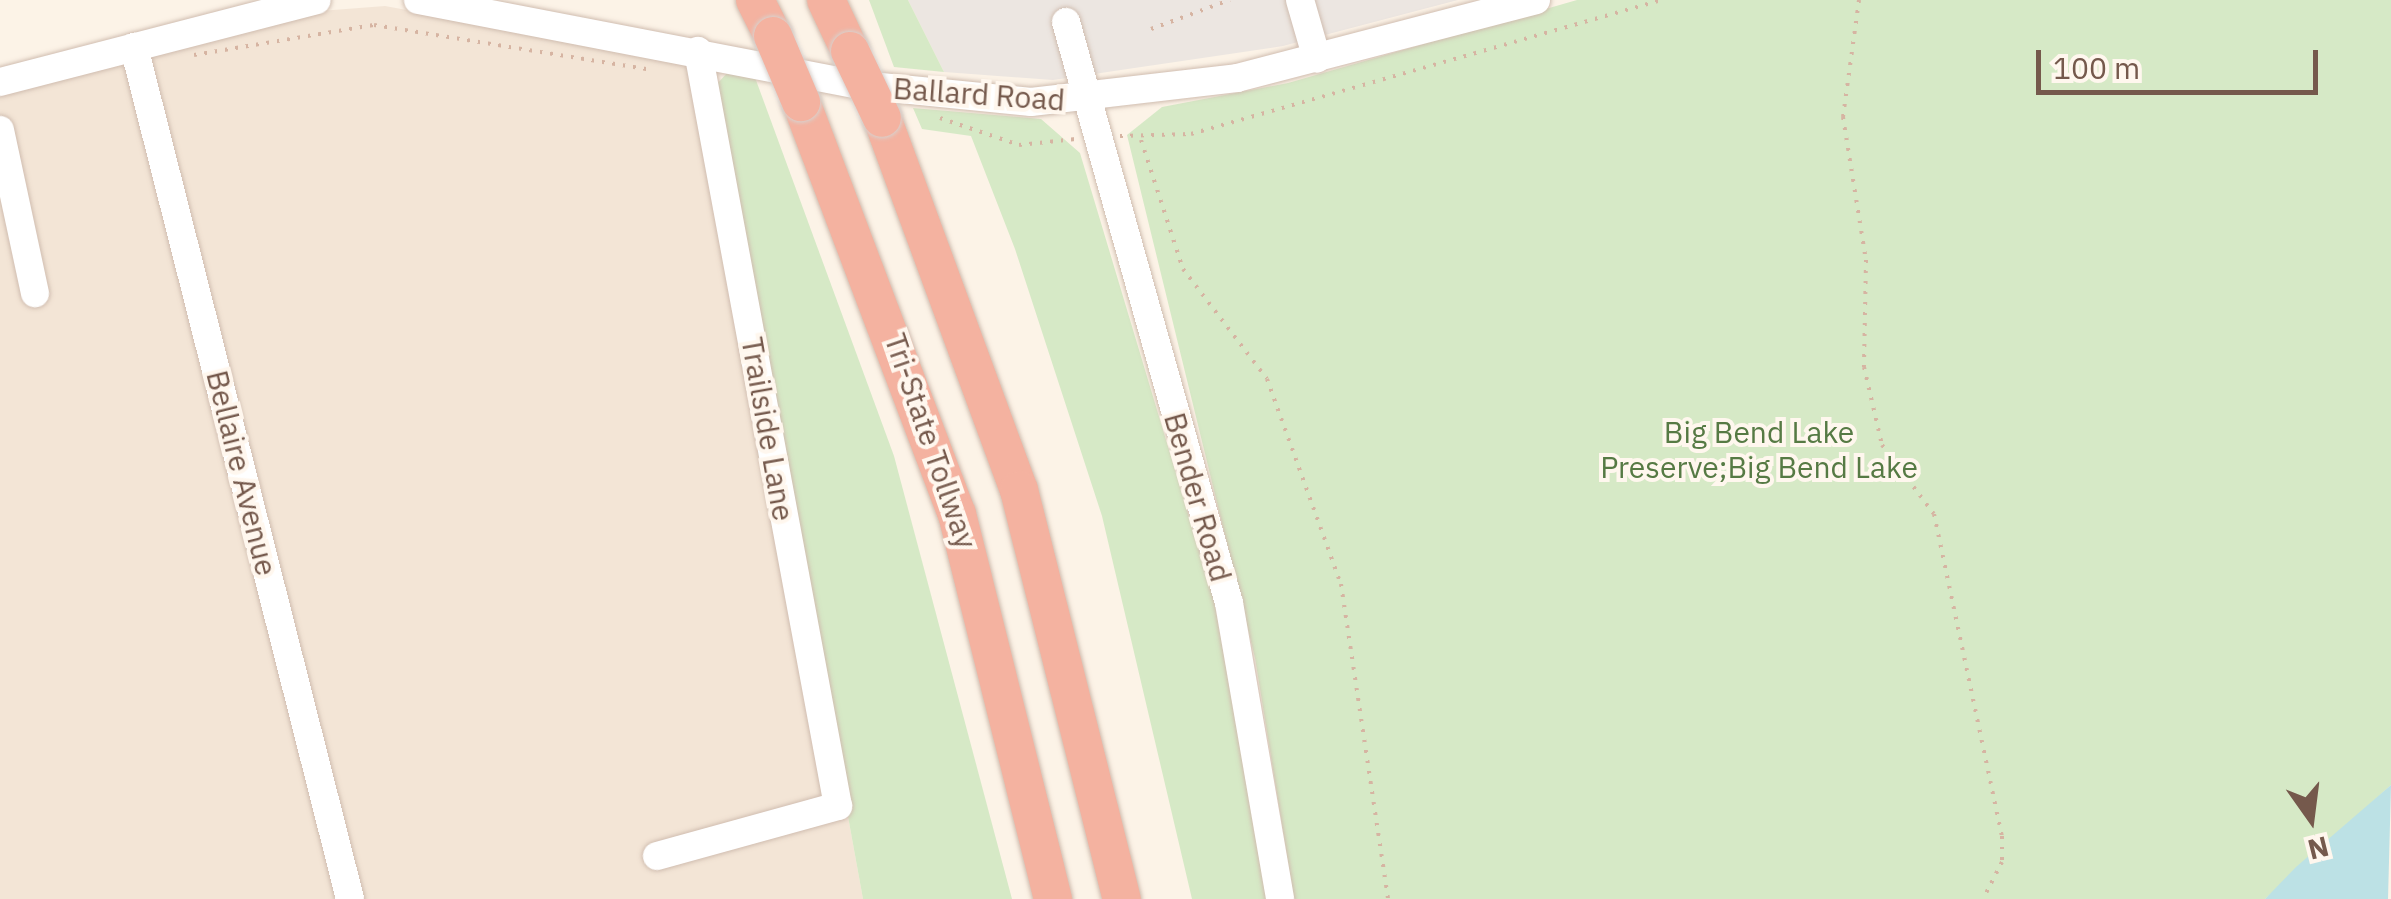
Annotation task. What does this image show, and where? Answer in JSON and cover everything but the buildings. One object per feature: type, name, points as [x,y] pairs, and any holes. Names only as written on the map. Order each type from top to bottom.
[{"type":"highway","name":"Tri-State Tollway","points":[[755,0],[801,102],[957,514],[1054,899]]},
{"type":"highway","points":[[826,0],[882,118],[1019,490],[1122,899]]},
{"type":"street","points":[[0,82],[318,0]]},
{"type":"street","name":"Ballard Road","points":[[418,0],[860,85],[1088,101],[1317,60],[1536,0]]},
{"type":"street","points":[[1300,0],[1317,60]]},
{"type":"street","name":"Bender Road","points":[[1066,22],[1229,602],[1280,899]]},
{"type":"street","name":"Bellaire Avenue","points":[[134,47],[350,899]]},
{"type":"street","name":"Trailside Lane","points":[[657,856],[838,806],[698,51]]},
{"type":"street","points":[[0,130],[34,293]]},
{"type":"path","points":[[1151,30],[1230,0]]},
{"type":"path","points":[[1388,899],[1341,584],[1267,379],[1183,269],[1141,140],[1254,118],[1661,0]]},
{"type":"path","points":[[1859,0],[1842,117],[1866,260],[1864,367],[1882,445],[1934,514],[2002,836],[2002,862],[1983,899]]},
{"type":"path","points":[[180,53],[203,57],[297,32],[374,26],[669,67]]},
{"type":"shaded area","points":[[908,0],[1458,0],[1283,46],[1053,80],[944,72]]},
{"type":"shaded area","points":[[385,6],[682,61],[715,86],[863,899],[0,899],[0,95],[307,12]]},
{"type":"green space","points":[[869,0],[908,0],[944,72],[894,67]]},
{"type":"green space","name":"Big Bend Lake Preserve;Big Bend Lake","points":[[1577,0],[2391,0],[2391,785],[2265,899],[1294,899],[1255,658],[1127,135],[1162,107],[1288,83]]},
{"type":"green space","points":[[729,71],[753,72],[894,456],[1012,899],[863,899],[715,86]]},
{"type":"green space","points":[[913,108],[1041,119],[1080,153],[1214,600],[1268,899],[1192,899],[1102,516],[1015,249],[971,136],[922,129]]},
{"type":"water","points":[[2391,785],[2388,899],[2265,899],[2296,867]]}]
